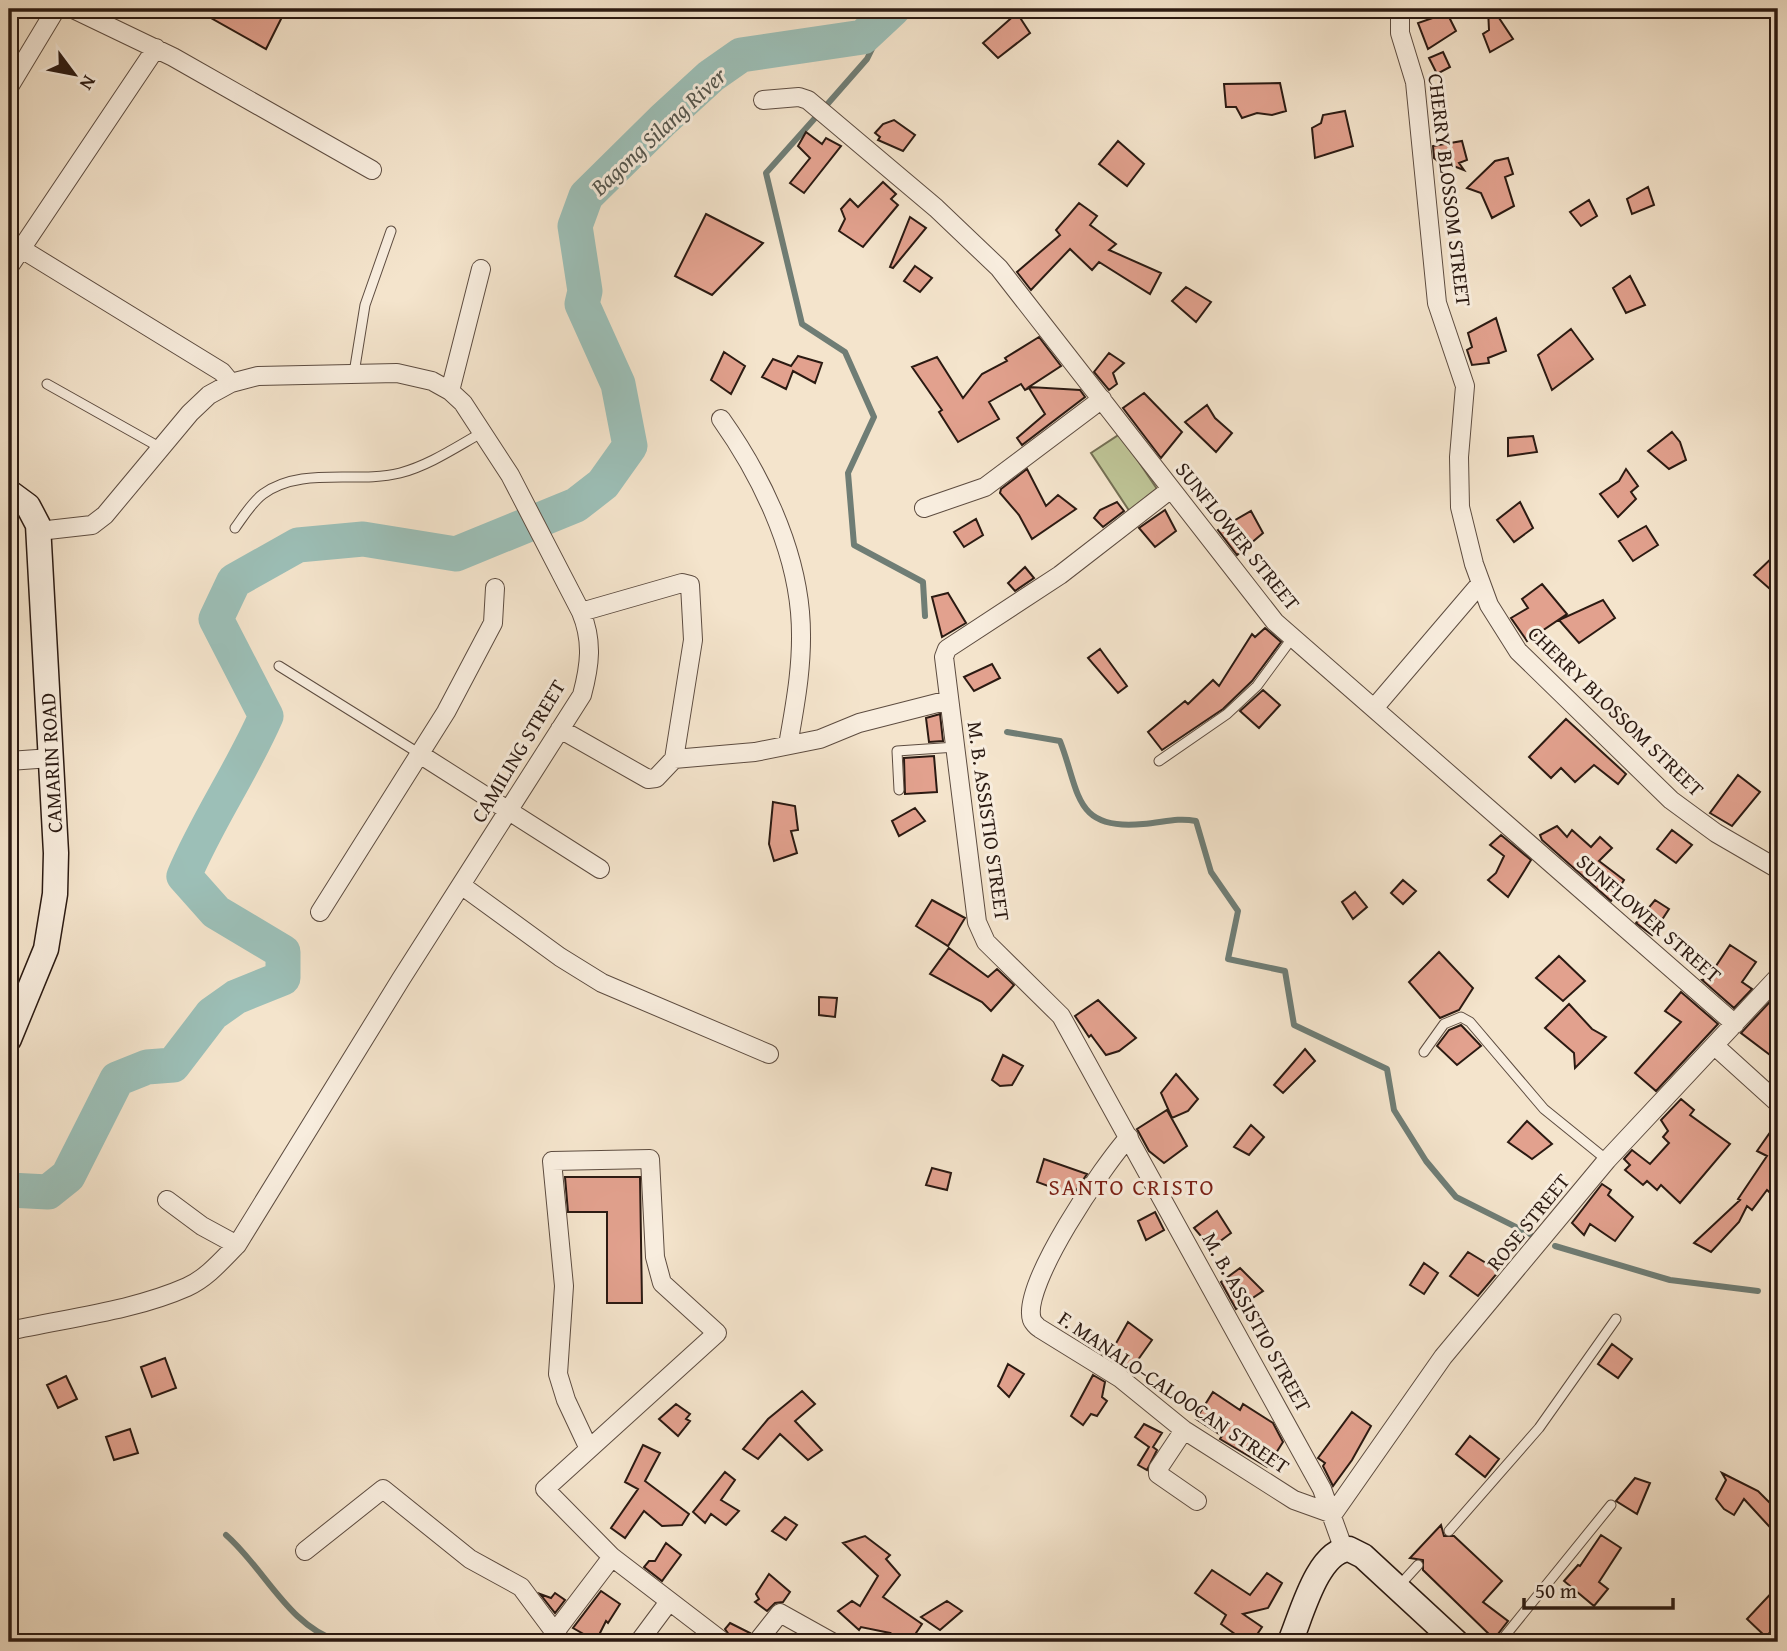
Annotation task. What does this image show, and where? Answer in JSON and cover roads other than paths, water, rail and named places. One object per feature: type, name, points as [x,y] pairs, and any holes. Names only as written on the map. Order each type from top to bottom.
[{"type":"main road","name":"CAMARIN ROAD","points":[[9,492],[31,510],[39,531],[56,853],[50,929],[40,969],[9,1039]]},
{"type":"main road","points":[[1290,1642],[1322,1567],[1333,1555],[1344,1550],[1363,1556],[1456,1642]]},
{"type":"street","points":[[9,87],[56,9]]},
{"type":"street","points":[[73,9],[156,48],[372,170]]},
{"type":"street","name":"CHERRY BLOSSOM STREET","points":[[1400,9],[1400,33],[1415,82],[1437,303],[1462,370],[1465,386],[1460,507],[1480,583],[1494,613],[1518,651],[1652,782],[1708,827],[1778,869]]},
{"type":"street","points":[[1773,9],[1778,14]]},
{"type":"street","points":[[9,267],[14,244],[156,48]]},
{"type":"street","name":"SUNFLOWER STREET","points":[[763,100],[799,97],[808,100],[936,208],[999,268],[1275,622],[1735,1024]]},
{"type":"street","points":[[14,244],[222,372],[231,383]]},
{"type":"street","points":[[450,391],[481,269]]},
{"type":"street","name":"CAMILING STREET","points":[[9,1331],[151,1300],[189,1286],[216,1267],[237,1245],[582,695],[591,662],[588,629],[581,612],[510,475],[485,432],[450,391],[432,381],[397,373],[354,373],[258,376],[231,383],[209,395],[105,515],[92,525],[39,531]]},
{"type":"street","points":[[924,508],[985,486],[1102,399]]},
{"type":"street","points":[[721,419],[764,492],[782,538],[800,611],[801,667],[788,745]]},
{"type":"street","name":"M. B. ASSISTIO STREET","points":[[1171,489],[1060,575],[947,649],[944,657],[977,922],[986,942],[1061,1016],[1333,1514],[1344,1550]]},
{"type":"street","points":[[560,729],[648,779],[656,778],[674,759],[692,640],[690,585],[682,583],[581,612]]},
{"type":"street","points":[[1375,707],[1480,583]]},
{"type":"street","points":[[320,912],[421,755],[493,623],[495,588]]},
{"type":"street","points":[[674,759],[716,757],[820,739],[859,723],[949,700]]},
{"type":"street","points":[[421,755],[600,869]]},
{"type":"street","points":[[9,761],[51,758]]},
{"type":"street","points":[[461,885],[602,984],[769,1054]]},
{"type":"street","name":"ROSE STREET","points":[[1333,1514],[1444,1357],[1608,1160],[1778,976]]},
{"type":"street","points":[[1715,1046],[1778,1103]]},
{"type":"street","name":"F. MANALO-CALOOCAN STREET","points":[[1129,1137],[1093,1182],[1071,1220],[1039,1282],[1032,1303],[1032,1320],[1039,1328],[1147,1398],[1184,1430],[1294,1500],[1333,1514]]},
{"type":"street","points":[[589,1449],[566,1400],[558,1374],[564,1286],[552,1161],[650,1159],[655,1257],[662,1283],[718,1333],[545,1489],[612,1558],[723,1642]]},
{"type":"street","points":[[167,1200],[202,1226],[237,1245]]},
{"type":"street","points":[[1184,1430],[1157,1474],[1197,1501]]},
{"type":"street","points":[[305,1551],[383,1489],[470,1559],[521,1587],[558,1637],[612,1558]]},
{"type":"street","points":[[639,1642],[668,1603]]},
{"type":"street","points":[[757,1642],[780,1613],[832,1642]]},
{"type":"lane","points":[[354,373],[365,305],[391,231]]},
{"type":"lane","points":[[47,384],[161,448]]},
{"type":"lane","points":[[235,528],[261,495],[290,479],[369,478],[400,473],[430,462],[485,432]]},
{"type":"lane","points":[[1158,761],[1227,714],[1257,687],[1293,637]]},
{"type":"lane","points":[[279,666],[421,755]]},
{"type":"lane","points":[[899,790],[897,751],[956,747]]},
{"type":"lane","points":[[1424,1052],[1444,1024],[1461,1017],[1469,1022],[1544,1109],[1608,1160]]},
{"type":"lane","points":[[1449,1531],[1539,1429],[1616,1319]]},
{"type":"lane","points":[[1500,1642],[1611,1505]]},
{"type":"lane","points":[[1397,1588],[1418,1565]]},
{"type":"waterway","name":"Bagong Silang River","points":[[9,1190],[48,1192],[68,1176],[117,1079],[147,1067],[173,1065],[212,1014],[236,997],[283,978],[283,952],[216,912],[184,876],[266,716],[216,619],[234,581],[298,545],[363,539],[456,554],[576,505],[603,484],[630,446],[618,384],[582,304],[585,291],[575,226],[586,196],[711,76],[741,55],[863,37],[893,9]]},
{"type":"waterway","points":[[824,108],[867,59],[891,10]]},
{"type":"waterway","points":[[816,117],[766,173],[802,324],[845,352],[874,417],[848,473],[854,545],[923,582],[925,616]]},
{"type":"waterway","points":[[1007,732],[1060,741],[1083,804],[1091,814],[1103,821],[1120,825],[1175,820],[1196,821],[1211,872],[1238,911],[1228,959],[1285,971],[1294,1025],[1387,1069],[1394,1110],[1426,1161],[1456,1197],[1530,1234]]},
{"type":"waterway","points":[[1555,1246],[1670,1280],[1758,1291]]},
{"type":"waterway","points":[[226,1535],[291,1610],[322,1634],[340,1642]]},
{"type":"district","name":"SANTO CRISTO","points":[[1132,1186]]}]
